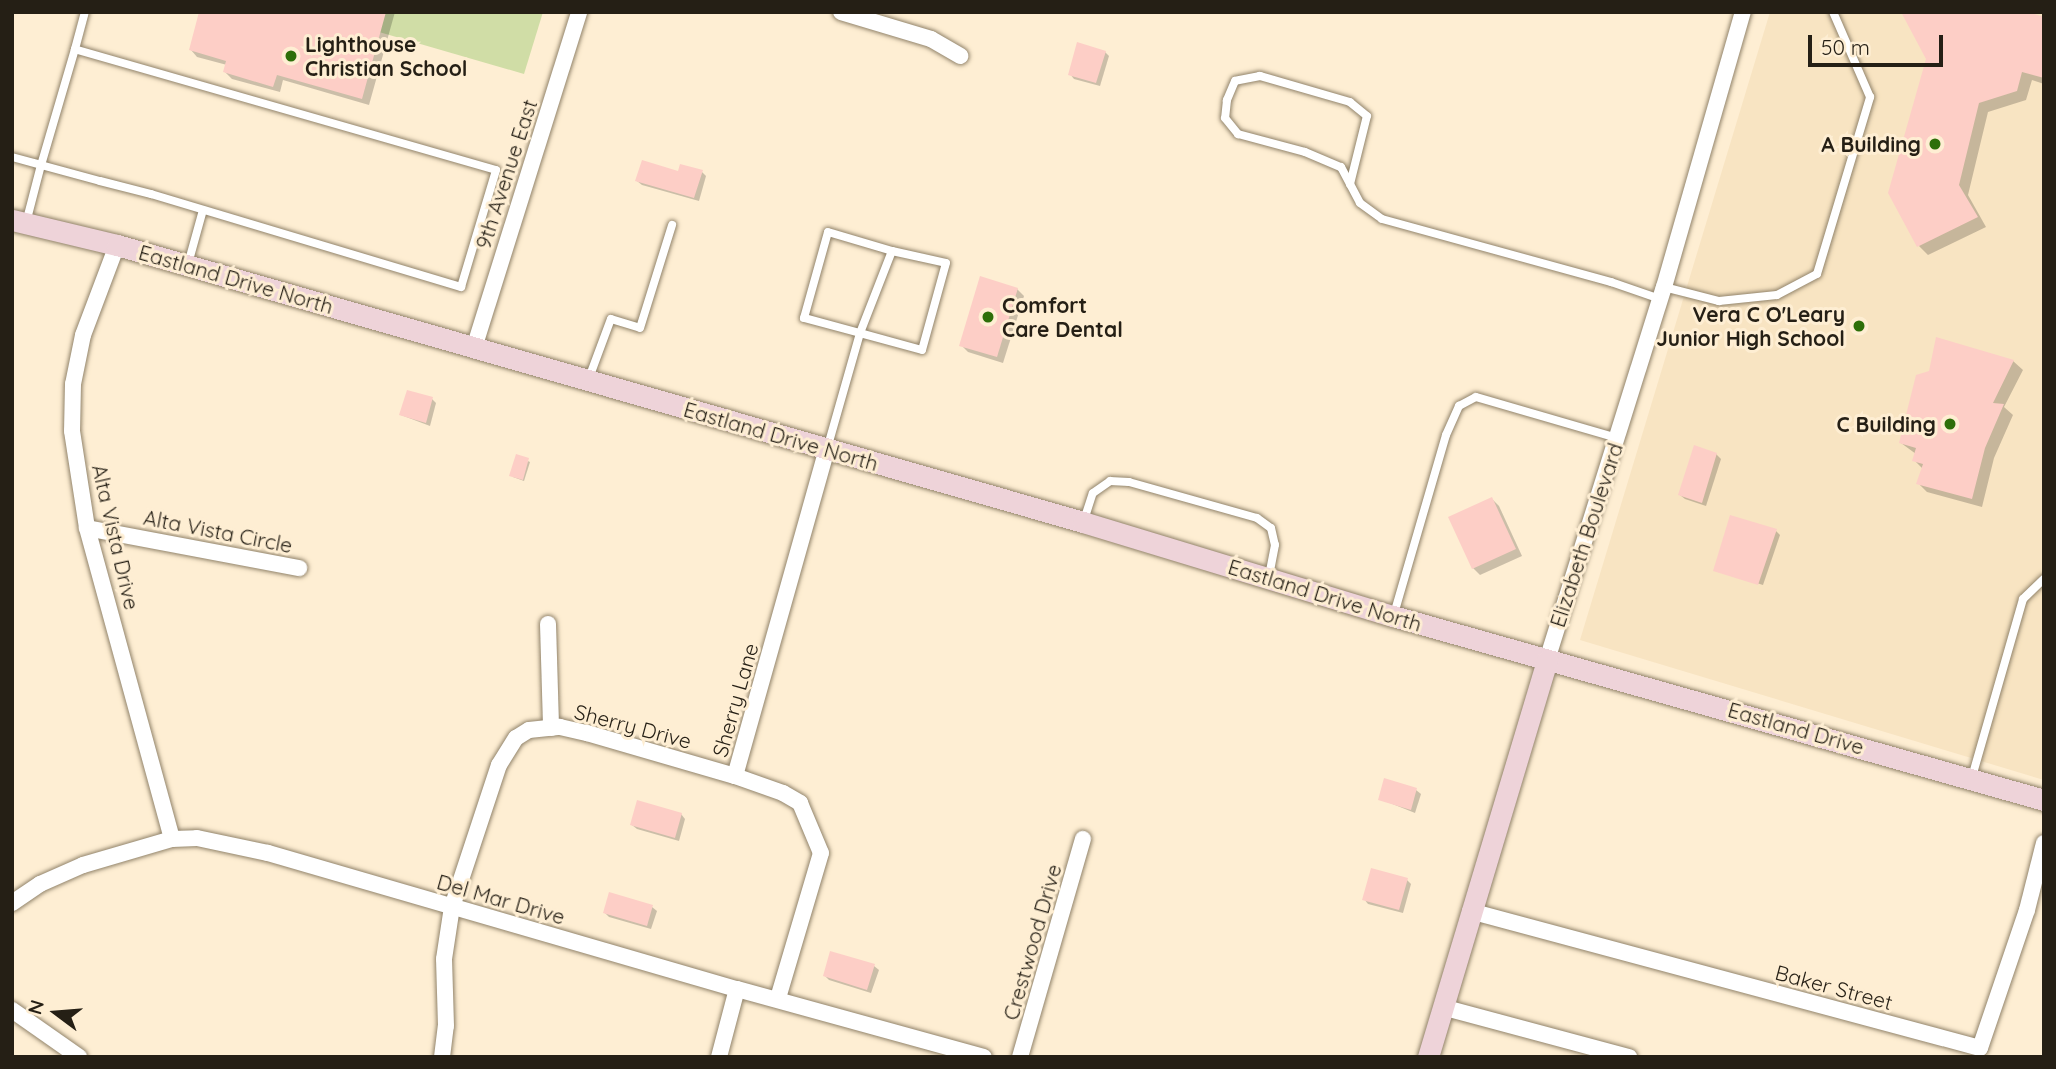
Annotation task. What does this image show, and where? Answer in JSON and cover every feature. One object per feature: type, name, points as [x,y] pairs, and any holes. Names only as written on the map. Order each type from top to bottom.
[{"type":"main road","name":"Eastland Drive North","points":[[19,221],[188,265],[1083,522],[1393,617],[1546,660]]},
{"type":"main road","name":"Eastland Drive","points":[[1546,660],[1972,777],[2044,800]]},
{"type":"main road","name":"Elizabeth Boulevard","points":[[1427,1057],[1546,660]]},
{"type":"street","name":"9th Avenue East","points":[[474,348],[579,12]]},
{"type":"street","points":[[841,12],[931,38],[961,56]]},
{"type":"street","name":"Elizabeth Boulevard","points":[[1546,660],[1662,293],[1743,12]]},
{"type":"street","name":"Alta Vista Drive","points":[[117,245],[86,325],[73,384],[72,431],[87,528],[172,839]]},
{"type":"street","name":"Sherry Lane","points":[[778,998],[821,853],[800,803],[783,793],[735,776],[827,449]]},
{"type":"street","name":"Alta Vista Circle","points":[[87,528],[299,568]]},
{"type":"street","points":[[548,624],[551,728]]},
{"type":"street","name":"Sherry Drive","points":[[442,1057],[446,1026],[444,959],[452,907],[499,765],[516,738],[530,730],[551,728],[587,733],[735,776]]},
{"type":"street","name":"Del Mar Drive","points":[[12,903],[40,884],[83,865],[172,839],[197,838],[268,853],[737,989],[778,998],[984,1057]]},
{"type":"street","name":"Crestwood Drive","points":[[1020,1057],[1083,839]]},
{"type":"street","name":"Baker Street","points":[[1470,911],[1980,1048],[2027,910],[2044,843]]},
{"type":"street","points":[[719,1057],[737,989]]},
{"type":"street","points":[[1442,1007],[1629,1057]]},
{"type":"street","points":[[12,1010],[79,1057]]},
{"type":"lane","points":[[19,221],[41,165],[85,12]]},
{"type":"lane","points":[[1350,184],[1367,116],[1350,102],[1261,76],[1235,81],[1227,100],[1225,118],[1238,134],[1306,152],[1340,167],[1360,202],[1382,219],[1611,282],[1662,293],[1719,301],[1777,295],[1817,274],[1870,97],[1833,12]]},
{"type":"lane","points":[[12,157],[203,210],[461,287],[496,170],[75,49]]},
{"type":"lane","points":[[188,265],[203,210]]},
{"type":"lane","points":[[589,381],[611,319],[639,328],[672,225]]},
{"type":"lane","points":[[828,232],[892,251],[946,263],[922,349],[804,318],[828,232]]},
{"type":"lane","points":[[827,449],[860,334],[892,251]]},
{"type":"lane","points":[[1393,617],[1446,435],[1460,406],[1476,397],[1617,438]]},
{"type":"lane","points":[[1083,522],[1093,493],[1110,481],[1129,482],[1257,518],[1271,528],[1275,545],[1269,578]]},
{"type":"lane","points":[[1972,777],[2022,599],[2044,579]]},
{"type":"shaded area","name":"Vera C O'Leary Junior High School","points":[[1770,12],[2044,12],[2044,780],[1580,640]]},
{"type":"green space","points":[[385,12],[543,12],[524,74],[379,32]]},
{"type":"building","name":"Lighthouse Christian School","points":[[199,12],[386,12],[362,99],[277,75],[273,87],[223,72],[226,61],[189,50]]},
{"type":"building","name":"A Building","points":[[1901,12],[2028,12],[2044,17],[2044,78],[2022,72],[2017,91],[1979,103],[1959,185],[1978,217],[1917,247],[1888,193],[1926,59]]},
{"type":"building","points":[[1077,42],[1106,51],[1096,83],[1068,75]]},
{"type":"building","points":[[642,160],[678,171],[680,164],[703,170],[694,198],[635,181]]},
{"type":"building","name":"Comfort Care Dental","points":[[980,276],[1018,288],[997,357],[959,346]]},
{"type":"building","name":"C Building","points":[[1936,337],[2014,360],[1993,403],[2004,404],[1985,448],[1972,499],[1916,484],[1923,464],[1912,461],[1916,448],[1899,443],[1916,375],[1929,371]]},
{"type":"building","points":[[407,390],[433,397],[426,423],[399,415]]},
{"type":"building","points":[[1694,445],[1717,453],[1702,503],[1678,495]]},
{"type":"building","points":[[516,454],[529,458],[523,480],[509,476]]},
{"type":"building","points":[[1492,497],[1516,549],[1472,569],[1448,517]]},
{"type":"building","points":[[1730,515],[1777,529],[1758,585],[1713,571]]},
{"type":"building","points":[[1384,778],[1417,788],[1411,810],[1378,800]]},
{"type":"building","points":[[637,800],[682,813],[675,838],[630,825]]},
{"type":"building","points":[[1371,868],[1408,878],[1399,910],[1362,900]]},
{"type":"building","points":[[609,892],[653,905],[647,926],[603,913]]},
{"type":"building","points":[[830,951],[875,964],[867,990],[823,976]]},
{"type":"place","name":"Lighthouse Christian School","points":[[291,56]]},
{"type":"place","name":"A Building","points":[[1935,144]]},
{"type":"place","name":"Comfort Care Dental","points":[[988,317]]},
{"type":"place","name":"Vera C O'Leary Junior High School","points":[[1859,326]]},
{"type":"place","name":"C Building","points":[[1950,424]]}]
